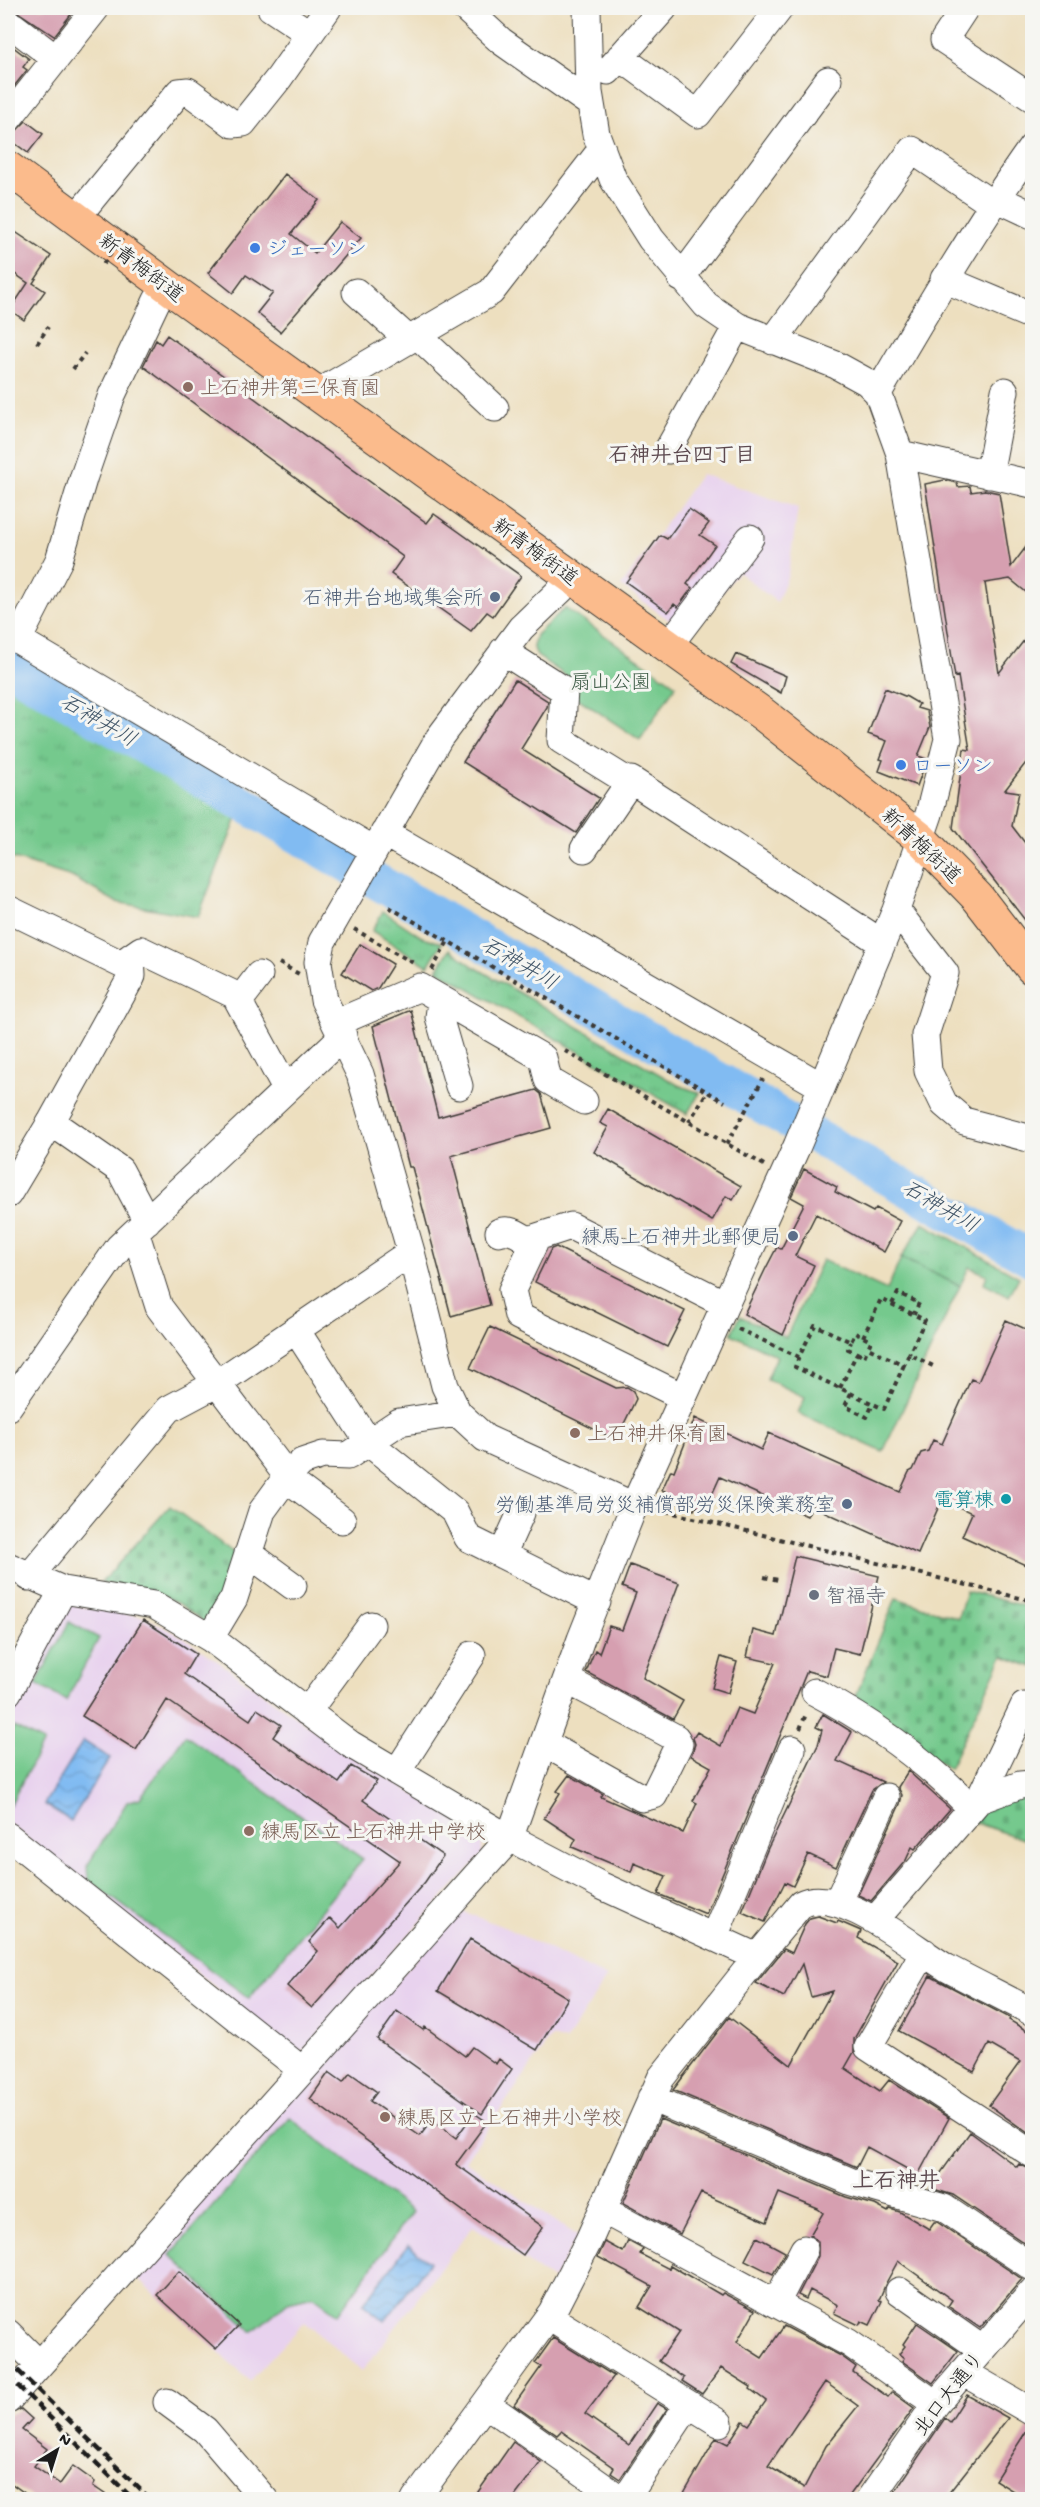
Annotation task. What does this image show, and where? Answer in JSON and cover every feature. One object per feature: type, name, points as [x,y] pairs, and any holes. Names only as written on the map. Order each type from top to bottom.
[{"type":"main road","name":"新青梅街道","points":[[8,168],[773,722],[921,839],[978,898],[1032,968]]},
{"type":"street","points":[[8,119],[96,8]]},
{"type":"street","points":[[271,8],[310,34]]},
{"type":"street","points":[[76,218],[180,92],[188,91],[232,124],[243,123],[328,8]]},
{"type":"street","points":[[465,8],[501,41],[590,98]]},
{"type":"street","points":[[8,2400],[510,1839],[581,1639],[635,1505],[817,1098],[896,910],[921,839],[948,739],[900,454],[878,393],[867,382],[836,365],[737,326],[706,305],[651,240],[613,179],[602,149],[590,98],[587,8]]},
{"type":"street","points":[[590,98],[620,57],[664,8]]},
{"type":"street","points":[[620,57],[698,114],[780,8]]},
{"type":"street","points":[[965,8],[944,40],[1032,98]]},
{"type":"street","points":[[13,26],[55,58]]},
{"type":"street","points":[[681,278],[828,80]]},
{"type":"street","points":[[878,393],[944,279],[1032,147]]},
{"type":"street","points":[[318,393],[491,292],[602,149]]},
{"type":"street","points":[[773,341],[912,150],[994,201],[1032,215]]},
{"type":"street","points":[[944,279],[1032,316]]},
{"type":"street","points":[[356,292],[413,337],[495,408]]},
{"type":"street","points":[[157,300],[112,395],[84,476],[59,560],[13,637],[817,1098]]},
{"type":"street","points":[[668,450],[737,326]]},
{"type":"street","points":[[989,475],[1005,391]]},
{"type":"street","points":[[900,454],[1032,484]]},
{"type":"street","points":[[669,645],[750,538]]},
{"type":"street","points":[[573,578],[521,628],[439,738],[322,942],[318,962],[324,1000],[360,1074],[411,1252],[445,1386],[458,1413],[485,1438],[635,1505]]},
{"type":"street","points":[[503,651],[564,690],[561,740],[629,782],[631,780],[882,943]]},
{"type":"street","points":[[584,849],[629,782]]},
{"type":"street","points":[[8,909],[121,963],[134,947]]},
{"type":"street","points":[[896,910],[945,973],[925,1035],[928,1071],[944,1104],[964,1121],[1032,1139]]},
{"type":"street","points":[[134,947],[240,1000],[286,1089]]},
{"type":"street","points":[[8,1194],[132,976],[134,947]]},
{"type":"street","points":[[240,1000],[268,968]]},
{"type":"street","points":[[8,1407],[119,1247],[142,1228],[286,1089],[339,1030],[420,987],[543,1058],[548,1080],[584,1101]]},
{"type":"street","points":[[446,1003],[440,1010],[439,1017],[459,1086]]},
{"type":"street","points":[[51,1122],[120,1170],[142,1228],[159,1307],[282,1469],[286,1478],[342,1520]]},
{"type":"street","points":[[683,1397],[518,1316],[512,1290],[537,1237],[571,1226],[722,1312]]},
{"type":"street","points":[[499,1232],[506,1229],[534,1244]]},
{"type":"street","points":[[411,1252],[216,1384],[169,1409],[18,1571],[63,1590],[154,1605],[210,1638],[350,1744],[510,1839],[602,1886],[757,1957]]},
{"type":"street","points":[[296,1330],[369,1443],[455,1512],[468,1538],[597,1602]]},
{"type":"street","points":[[210,1638],[234,1598],[262,1511],[286,1478],[302,1462],[323,1455],[348,1455],[399,1422],[458,1413]]},
{"type":"street","points":[[502,1555],[521,1513]]},
{"type":"street","points":[[248,1553],[293,1586]]},
{"type":"street","points":[[8,1692],[63,1590]]},
{"type":"street","points":[[307,1712],[371,1625]]},
{"type":"street","points":[[397,1772],[472,1655]]},
{"type":"street","points":[[544,1743],[642,1798],[654,1795],[679,1744],[676,1738],[567,1680]]},
{"type":"street","points":[[814,1692],[841,1706],[942,1777],[975,1804]]},
{"type":"street","points":[[875,1920],[975,1804],[1024,1706],[1032,1710]]},
{"type":"street","points":[[714,1937],[792,1749]]},
{"type":"street","points":[[975,1804],[1020,1785],[1032,1784]]},
{"type":"street","points":[[837,1903],[885,1797]]},
{"type":"street","points":[[8,1836],[302,2070]]},
{"type":"street","points":[[415,2499],[549,2317],[603,2210],[661,2078],[801,1904],[808,1900],[837,1903],[875,1920],[945,1967],[1032,2012]]},
{"type":"street","points":[[924,1952],[868,2047],[1032,2154]]},
{"type":"street","points":[[651,2098],[852,2182],[944,2208],[1032,2267]]},
{"type":"street","points":[[603,2210],[849,2343],[936,2404]]},
{"type":"street","points":[[776,2303],[804,2249]]},
{"type":"street","points":[[899,2291],[982,2349]]},
{"type":"street","name":"北口大通り","points":[[869,2499],[936,2404],[1032,2292]]},
{"type":"street","points":[[549,2317],[719,2423]]},
{"type":"street","points":[[8,2333],[39,2364]]},
{"type":"street","points":[[963,2372],[1032,2412]]},
{"type":"street","points":[[167,2402],[205,2430],[265,2499]]},
{"type":"street","points":[[486,2404],[623,2499],[688,2404]]},
{"type":"path","points":[[103,264],[126,234]]},
{"type":"path","points":[[37,344],[48,327]]},
{"type":"path","points":[[73,369],[85,353]]},
{"type":"path","points":[[389,907],[726,1102]]},
{"type":"path","points":[[430,973],[448,941]]},
{"type":"path","points":[[268,968],[320,978]]},
{"type":"path","points":[[727,1144],[762,1081]]},
{"type":"path","points":[[689,1122],[707,1092]]},
{"type":"path","points":[[892,1304],[898,1293],[919,1303],[914,1314]]},
{"type":"path","points":[[851,1342],[815,1325],[795,1367],[884,1408],[925,1320],[881,1299],[863,1337]]},
{"type":"path","points":[[722,1312],[799,1357]]},
{"type":"path","points":[[855,1333],[871,1341],[864,1357],[848,1349],[851,1342],[855,1333]]},
{"type":"path","points":[[868,1348],[904,1365]]},
{"type":"path","points":[[840,1388],[857,1353]]},
{"type":"path","points":[[909,1354],[935,1366]]},
{"type":"path","points":[[851,1393],[845,1406],[867,1417],[873,1404]]},
{"type":"path","points":[[635,1505],[1032,1601]]},
{"type":"path","points":[[764,1577],[778,1580]]},
{"type":"path","points":[[792,1749],[814,1692]]},
{"type":"shaded area","points":[[701,474],[798,508],[788,575],[777,602],[738,572],[689,634],[621,586]]},
{"type":"shaded area","name":"練馬区立 上石神井中学校","points":[[72,1605],[144,1617],[185,1638],[347,1753],[482,1835],[482,1855],[300,2054],[8,1823],[8,1712],[63,1610]]},
{"type":"shaded area","name":"練馬区立 上石神井小学校","points":[[460,1910],[506,1928],[607,1977],[566,2041],[551,2037],[465,2161],[578,2236],[553,2280],[473,2226],[362,2371],[305,2322],[250,2381],[133,2274]]},
{"type":"green space","name":"扇山公園","points":[[565,608],[676,685],[640,740],[576,697],[575,682],[537,656],[533,646],[536,635]]},
{"type":"green space","points":[[8,687],[239,813],[198,917],[116,902],[72,877],[8,857]]},
{"type":"green space","points":[[383,911],[422,937],[442,943],[428,966],[372,931]]},
{"type":"green space","points":[[450,949],[473,966],[678,1085],[700,1093],[687,1114],[437,970]]},
{"type":"green space","points":[[923,1223],[1019,1277],[1009,1296],[984,1283],[987,1275],[969,1267],[960,1286],[901,1258]]},
{"type":"green space","points":[[901,1258],[960,1286],[883,1452],[798,1413],[805,1397],[767,1379],[777,1356],[731,1334],[740,1316],[786,1337],[822,1260],[887,1290]]},
{"type":"green space","points":[[170,1506],[241,1558],[210,1626],[179,1604],[156,1593],[101,1583]]},
{"type":"green space","points":[[966,1591],[1032,1608],[1032,1667],[1003,1656],[949,1769],[853,1703],[896,1598],[958,1618]]},
{"type":"green space","points":[[69,1622],[99,1638],[66,1701],[36,1684]]},
{"type":"green space","points":[[14,1727],[43,1742],[10,1805],[8,1804],[8,1738]]},
{"type":"green space","points":[[185,1735],[363,1859],[249,1998],[88,1880],[87,1866],[127,1802],[140,1798]]},
{"type":"green space","points":[[1032,1789],[1032,1842],[970,1821],[976,1813]]},
{"type":"green space","points":[[290,2118],[412,2212],[338,2314],[313,2296],[288,2302],[252,2332],[170,2255]]},
{"type":"water","points":[[83,1741],[110,1758],[71,1821],[44,1804]]},
{"type":"water","points":[[408,2245],[430,2262],[385,2321],[363,2304]]},
{"type":"building","points":[[12,8],[76,8],[54,36]]},
{"type":"building","points":[[8,43],[29,59],[23,67],[27,70],[8,94]]},
{"type":"building","points":[[26,121],[43,134],[28,153],[8,138],[8,134],[14,133]]},
{"type":"building","points":[[285,174],[319,200],[291,234],[315,253],[340,222],[361,238],[280,332],[257,313],[273,293],[246,275],[233,293],[208,273]]},
{"type":"building","points":[[8,227],[51,256],[33,283],[45,291],[24,320],[10,310],[28,283],[8,269]]},
{"type":"building","points":[[167,335],[427,523],[434,514],[521,576],[493,616],[487,612],[471,631],[391,574],[403,557],[143,366],[156,340],[161,344]]},
{"type":"building","points":[[945,480],[957,483],[958,487],[970,486],[971,492],[985,490],[999,493],[1011,567],[1032,539],[1032,597],[1010,579],[985,583],[999,673],[1032,630],[1032,755],[1005,790],[1019,792],[1012,826],[1032,852],[1032,929],[953,828],[964,749],[970,750],[958,676],[955,677],[925,484]]},
{"type":"building","points":[[689,509],[709,523],[700,535],[715,545],[687,584],[692,588],[678,607],[674,604],[668,612],[626,582],[660,535],[667,539]]},
{"type":"building","points":[[736,654],[786,676],[781,693],[731,664]]},
{"type":"building","points":[[515,680],[548,701],[547,707],[521,749],[599,798],[576,833],[463,762]]},
{"type":"building","points":[[885,688],[907,697],[919,704],[917,708],[927,711],[930,727],[918,756],[927,759],[917,786],[879,771],[883,760],[880,759],[887,741],[868,734]]},
{"type":"building","points":[[360,944],[393,964],[378,988],[371,991],[342,973]]},
{"type":"building","points":[[411,1010],[438,1117],[536,1090],[541,1094],[551,1128],[451,1156],[490,1305],[451,1316],[412,1167],[409,1167],[373,1026]]},
{"type":"building","points":[[608,1109],[741,1186],[733,1200],[726,1196],[712,1221],[594,1152],[608,1127],[600,1123]]},
{"type":"building","points":[[804,1169],[837,1187],[835,1192],[873,1212],[876,1208],[900,1221],[884,1252],[816,1214],[795,1256],[814,1265],[783,1335],[744,1314],[777,1247],[781,1249],[804,1204],[791,1197]]},
{"type":"building","points":[[556,1247],[685,1311],[667,1347],[535,1282],[551,1249]]},
{"type":"building","points":[[1006,1320],[1032,1332],[1032,1568],[962,1536],[972,1513],[942,1499],[918,1554],[812,1506],[807,1516],[720,1477],[705,1510],[696,1506],[694,1510],[662,1496],[665,1491],[662,1490],[671,1470],[674,1471],[695,1418],[761,1450],[769,1433],[900,1492],[921,1453],[928,1451],[933,1440],[942,1444],[971,1379],[978,1382]]},
{"type":"building","points":[[490,1327],[616,1388],[627,1387],[633,1391],[636,1399],[616,1440],[470,1368]]},
{"type":"building","points":[[795,1556],[879,1576],[860,1654],[834,1648],[827,1676],[807,1671],[706,1914],[658,1894],[666,1876],[634,1863],[631,1872],[572,1847],[576,1839],[544,1818],[560,1793],[557,1791],[569,1775],[603,1794],[601,1797],[683,1833],[697,1803],[693,1801],[711,1767],[691,1756],[695,1744],[693,1738],[697,1732],[721,1746],[737,1708],[753,1714],[775,1663],[747,1657],[753,1630],[776,1636]]},
{"type":"building","points":[[630,1565],[679,1583],[643,1678],[683,1701],[673,1719],[586,1672],[595,1650],[599,1653],[609,1626],[622,1630],[636,1593],[622,1587]]},
{"type":"building","points":[[143,1620],[196,1654],[184,1674],[250,1720],[257,1709],[281,1725],[273,1737],[339,1783],[351,1766],[377,1781],[363,1800],[443,1856],[425,1882],[312,2008],[287,1986],[318,1951],[309,1942],[330,1918],[340,1928],[400,1861],[167,1700],[136,1750],[82,1716]]},
{"type":"building","points":[[721,1657],[737,1662],[728,1693],[712,1688]]},
{"type":"building","points":[[823,1714],[852,1732],[837,1761],[883,1782],[872,1790],[836,1867],[808,1854],[793,1886],[785,1882],[765,1922],[742,1912],[768,1848],[818,1745],[822,1730],[816,1727]]},
{"type":"building","points":[[908,1771],[950,1809],[915,1849],[912,1847],[906,1860],[871,1901],[858,1895],[900,1804],[902,1795],[898,1787]]},
{"type":"building","points":[[818,1916],[837,1923],[838,1921],[861,1931],[858,1938],[898,1961],[854,2039],[854,2052],[845,2068],[880,2091],[889,2080],[949,2118],[918,2175],[867,2147],[857,2167],[673,2090],[729,2017],[791,2065],[832,1991],[811,1997],[802,1964],[784,1997],[756,1983],[784,1949],[792,1953],[805,1924],[810,1918]]},
{"type":"building","points":[[470,1939],[568,1998],[537,2050],[438,1991]]},
{"type":"building","points":[[930,1976],[1010,2018],[1009,2020],[1032,2034],[1032,2136],[989,2105],[1020,2062],[989,2044],[974,2072],[899,2031]]},
{"type":"building","points":[[397,2011],[423,2030],[425,2027],[465,2056],[472,2047],[496,2064],[499,2059],[512,2069],[482,2114],[377,2039]]},
{"type":"building","points":[[329,2072],[343,2082],[350,2073],[377,2092],[370,2101],[420,2136],[432,2120],[456,2138],[474,2113],[487,2122],[456,2164],[543,2227],[523,2255],[310,2099]]},
{"type":"building","points":[[660,2119],[846,2197],[875,2205],[888,2212],[890,2209],[900,2212],[929,2229],[934,2222],[937,2222],[1022,2279],[980,2328],[948,2306],[952,2300],[898,2261],[886,2283],[879,2300],[882,2301],[870,2325],[861,2321],[859,2325],[834,2313],[838,2305],[810,2290],[806,2299],[798,2295],[818,2256],[818,2241],[810,2235],[823,2213],[818,2209],[779,2193],[767,2222],[701,2193],[680,2234],[623,2203]]},
{"type":"building","points":[[970,2132],[1017,2167],[1019,2164],[1032,2170],[1032,2248],[953,2195],[930,2188]]},
{"type":"building","points":[[757,2237],[785,2252],[773,2274],[745,2260]]},
{"type":"building","points":[[628,2241],[643,2249],[640,2254],[669,2269],[670,2265],[721,2295],[723,2293],[755,2310],[737,2342],[762,2358],[784,2326],[841,2356],[856,2367],[853,2372],[888,2397],[892,2392],[914,2408],[847,2499],[681,2499],[716,2438],[728,2444],[743,2421],[749,2425],[766,2401],[750,2389],[751,2387],[721,2368],[702,2394],[682,2381],[684,2378],[659,2361],[679,2332],[639,2307],[652,2286],[598,2257],[605,2242],[623,2252]],"holes":[[[825,2382],[858,2406],[826,2446],[804,2488],[768,2466]]]},
{"type":"building","points":[[179,2271],[239,2325],[216,2349],[157,2295]]},
{"type":"building","points":[[917,2323],[958,2351],[933,2383],[902,2361],[904,2358],[899,2354]]},
{"type":"building","points":[[553,2338],[614,2376],[585,2414],[629,2445],[657,2403],[667,2409],[620,2479],[611,2473],[614,2468],[561,2431],[557,2435],[514,2405],[541,2367],[535,2363]]},
{"type":"building","points":[[967,2395],[1008,2418],[944,2499],[890,2499],[945,2418],[950,2422]]},
{"type":"building","points":[[21,2409],[32,2419],[22,2430],[47,2449],[34,2466],[60,2484],[73,2466],[95,2482],[93,2486],[112,2499],[33,2499],[8,2481],[8,2415]]},
{"type":"building","points":[[1029,2427],[1032,2428],[1032,2499],[1026,2499],[995,2480]]},
{"type":"building","points":[[513,2442],[541,2462],[513,2499],[473,2499]]},
{"type":"waterway","name":"石神井川","points":[[8,667],[822,1140],[1032,1259]]},
{"type":"railway","points":[[8,2361],[151,2500]]},
{"type":"railway","points":[[8,2376],[134,2500]]},
{"type":"place","name":"ジェーソン","points":[[255,248]]},
{"type":"place","name":"上石神井第三保育園","points":[[188,387]]},
{"type":"place","name":"石神井台地域集会所","points":[[495,597]]},
{"type":"place","name":"ローソン","points":[[901,765]]},
{"type":"place","name":"練馬上石神井北郵便局","points":[[793,1236]]},
{"type":"place","name":"上石神井保育園","points":[[575,1433]]},
{"type":"place","name":"電算棟","points":[[1006,1499]]},
{"type":"place","name":"労働基準局労災補償部労災保険業務室","points":[[847,1504]]},
{"type":"place","name":"智福寺","points":[[814,1595]]},
{"type":"place","name":"練馬区立 上石神井中学校","points":[[249,1831]]},
{"type":"place","name":"練馬区立 上石神井小学校","points":[[385,2117]]},
{"type":"district","name":"石神井台四丁目","points":[[682,454]]},
{"type":"district","name":"上石神井","points":[[896,2179]]}]
